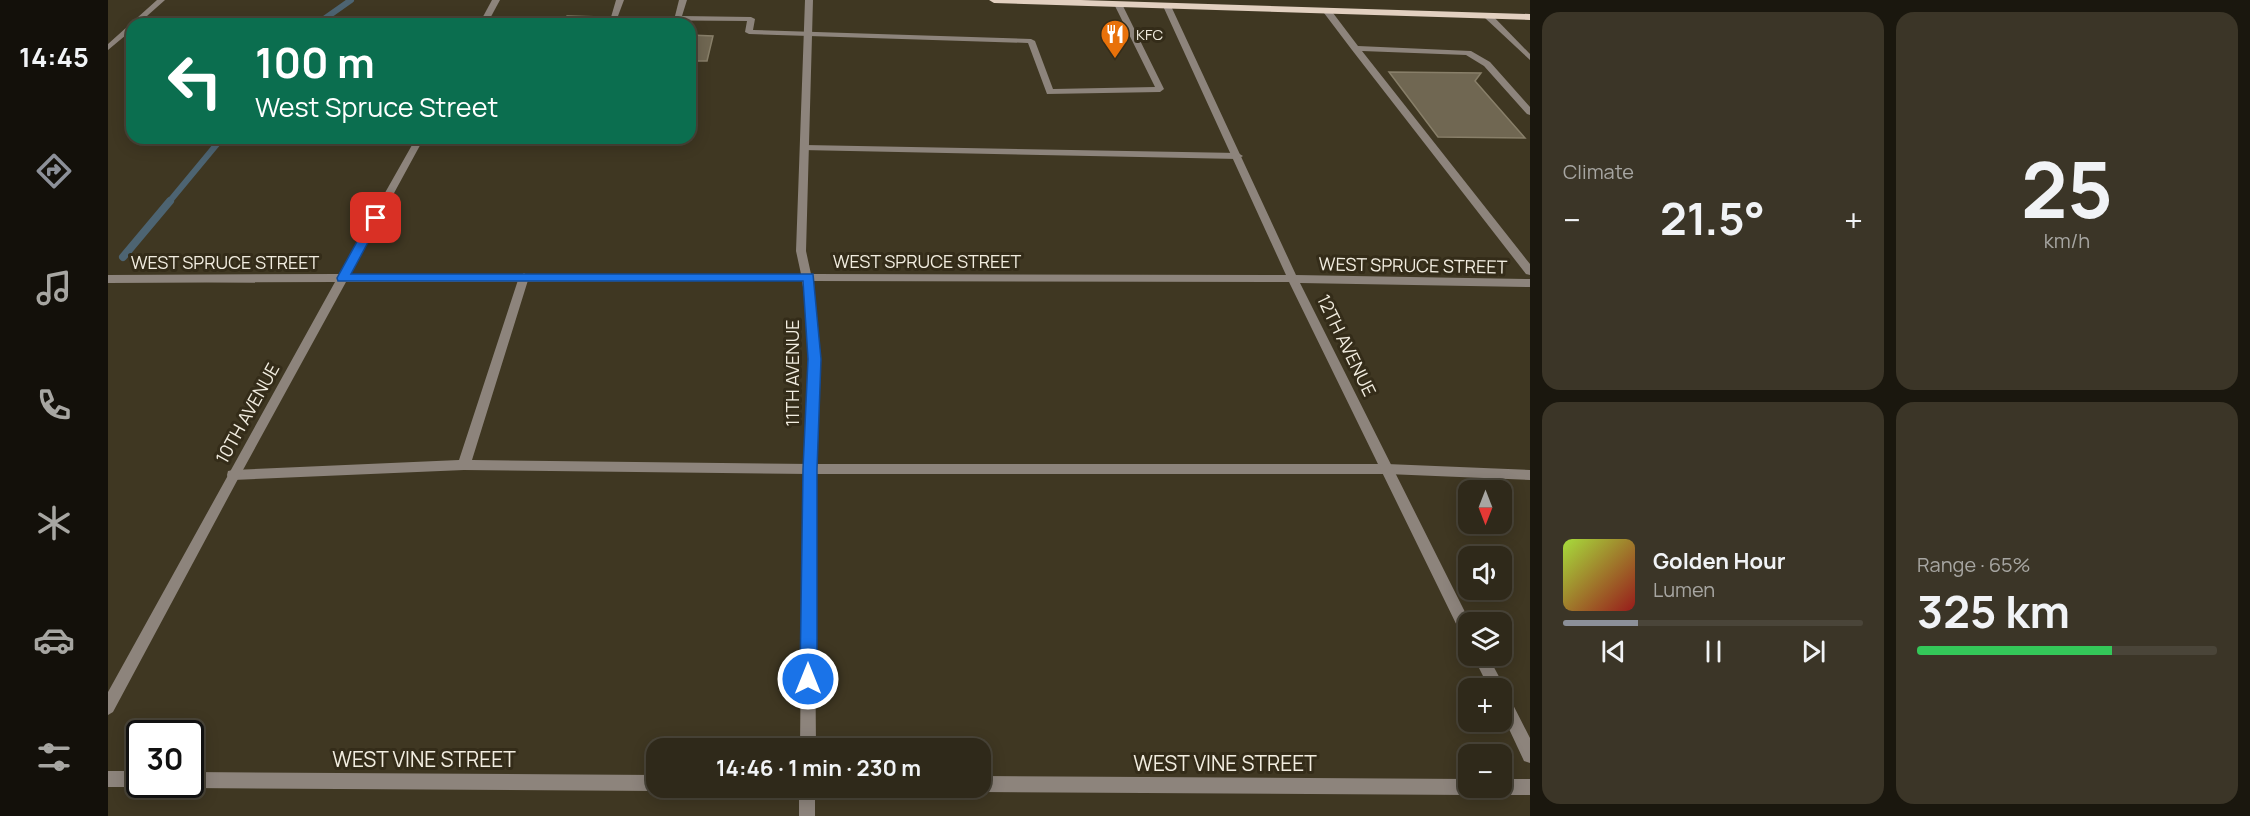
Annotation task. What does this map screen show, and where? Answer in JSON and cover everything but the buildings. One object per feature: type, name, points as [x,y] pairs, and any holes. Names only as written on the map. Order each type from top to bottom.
[{"type":"main road","points":[[994,0],[1530,17]]},
{"type":"street","points":[[141,18],[160,0]]},
{"type":"street","points":[[486,18],[496,0]]},
{"type":"street","points":[[613,18],[620,0]]},
{"type":"street","points":[[678,18],[683,0]]},
{"type":"street","name":"11TH AVENUE","points":[[808,738],[810,469],[814,359],[808,277],[801,251],[809,0]]},
{"type":"street","points":[[696,18],[751,19],[749,32],[1031,40],[1050,92],[1160,89],[1118,4]]},
{"type":"street","name":"12TH AVENUE","points":[[1167,6],[1293,279],[1458,613]]},
{"type":"street","points":[[1327,11],[1530,271]]},
{"type":"street","points":[[1488,16],[1529,56]]},
{"type":"street","points":[[108,48],[126,31]]},
{"type":"street","points":[[1355,48],[1467,53],[1487,64],[1530,112]]},
{"type":"street","name":"10TH AVENUE","points":[[108,707],[233,475],[417,144]]},
{"type":"street","points":[[805,148],[1238,156]]},
{"type":"street","points":[[464,465],[524,277]]},
{"type":"street","name":"WEST SPRUCE STREET","points":[[108,279],[808,277],[1293,279],[1530,283]]},
{"type":"street","points":[[233,475],[464,465],[810,469],[1387,469],[1530,475]]},
{"type":"street","points":[[1512,718],[1530,755]]},
{"type":"street","points":[[108,779],[126,779]]},
{"type":"street","name":"WEST VINE STREET","points":[[204,780],[646,783]]},
{"type":"street","name":"WEST VINE STREET","points":[[991,784],[1458,787]]},
{"type":"street","points":[[1512,787],[1530,787]]},
{"type":"street","points":[[807,798],[807,816]]},
{"type":"waterway","points":[[326,18],[351,0]]},
{"type":"waterway","points":[[169,202],[217,144]]},
{"type":"waterway","points":[[123,257],[170,201]]},
{"type":"place","name":"KFC","points":[[1115,60]]},
{"type":"route","points":[[376,218],[343,278],[808,277],[811,285],[814,359],[810,469],[808,679]]}]
